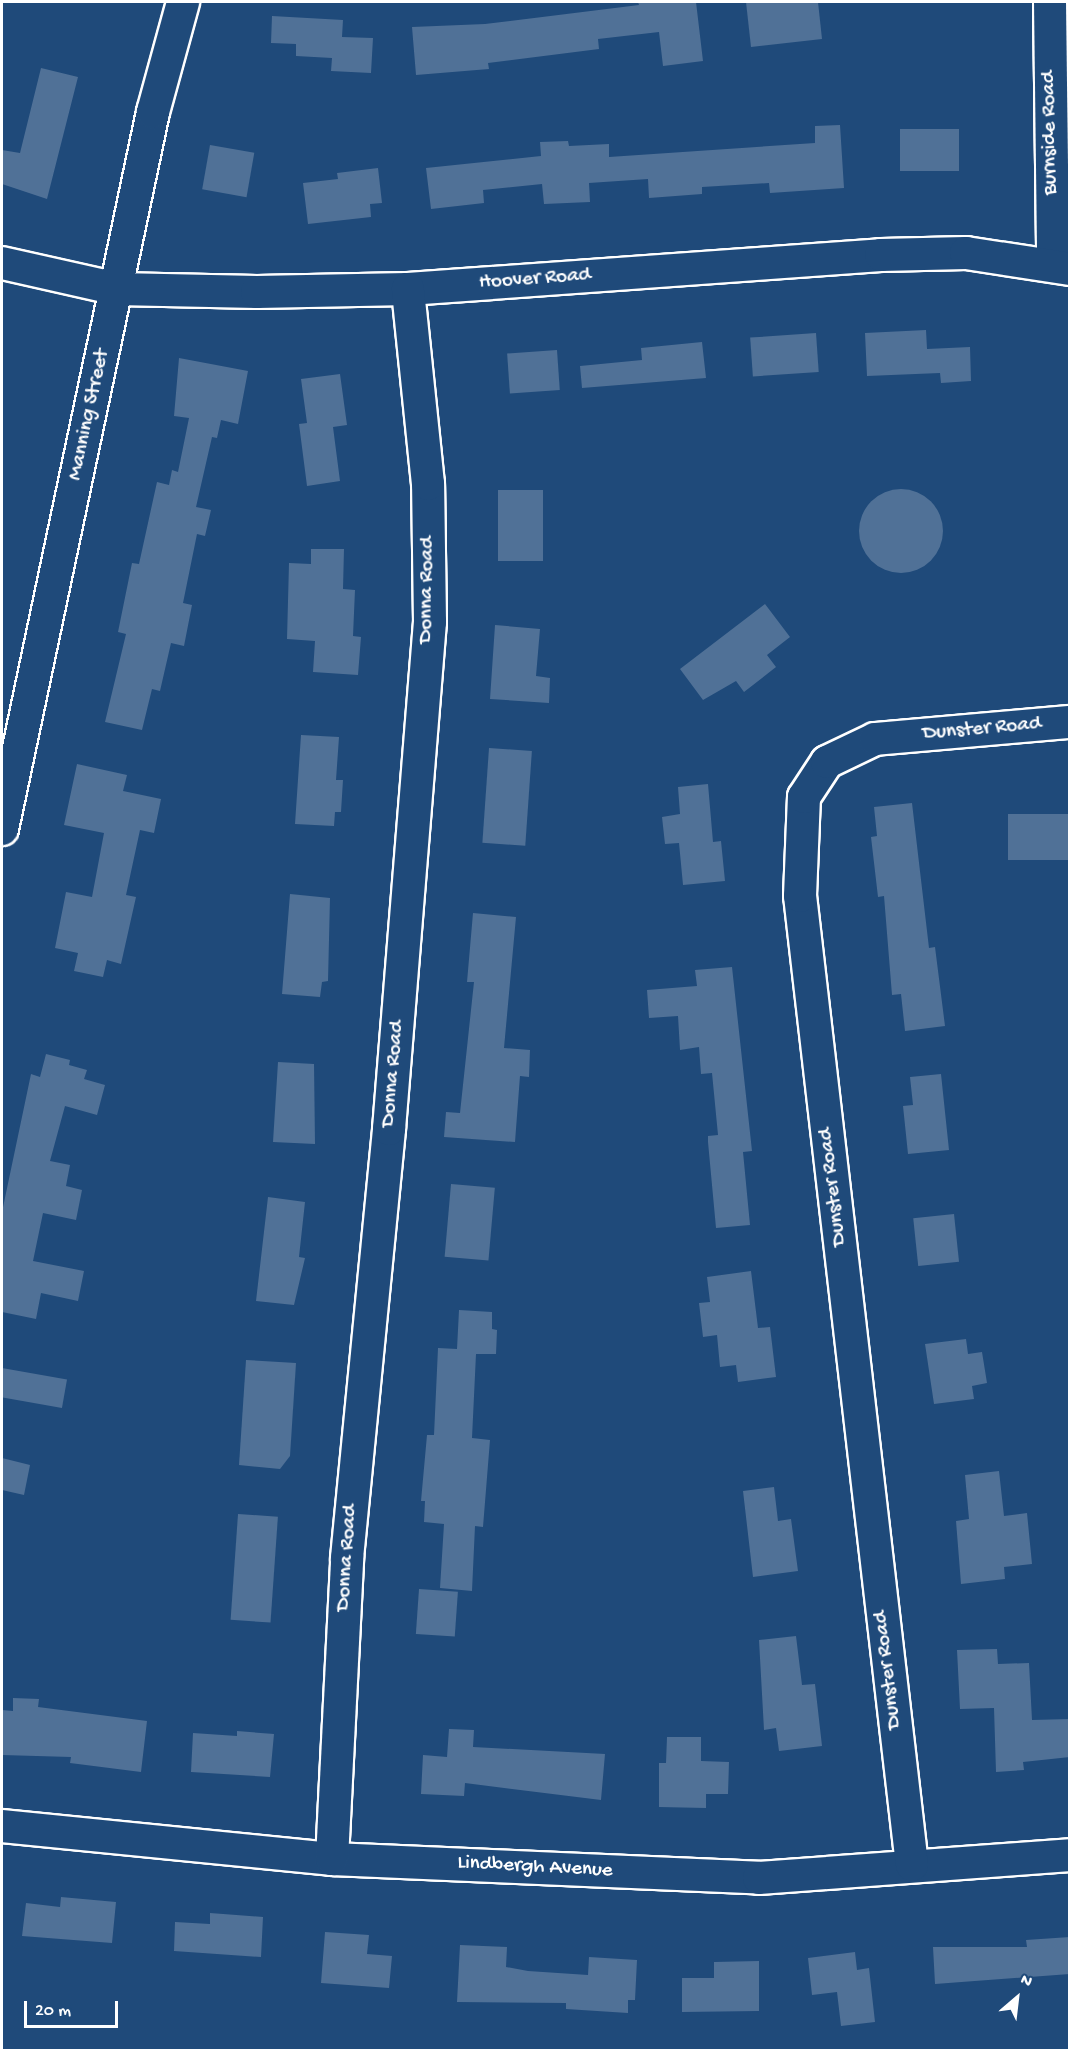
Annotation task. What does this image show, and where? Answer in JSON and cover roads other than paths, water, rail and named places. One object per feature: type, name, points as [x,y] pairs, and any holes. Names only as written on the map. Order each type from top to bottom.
[{"type":"street","name":"Manning Street","points":[[2,829],[7,773],[117,289],[153,112],[183,2]]},
{"type":"street","name":"Burnside Road","points":[[1050,2],[1061,266]]},
{"type":"street","name":"Hoover Road","points":[[2,263],[117,289],[408,289],[880,255],[966,253],[1061,266]]},
{"type":"street","name":"Donna Road","points":[[332,1859],[347,1558],[389,1129],[430,622],[428,484],[408,289]]},
{"type":"street","name":"Dunster Road","points":[[912,1864],[800,896],[804,797],[827,762],[875,739],[1070,722]]},
{"type":"street","name":"Lindbergh Avenue","points":[[2,1826],[332,1859],[759,1878],[912,1864],[1070,1855]]}]
